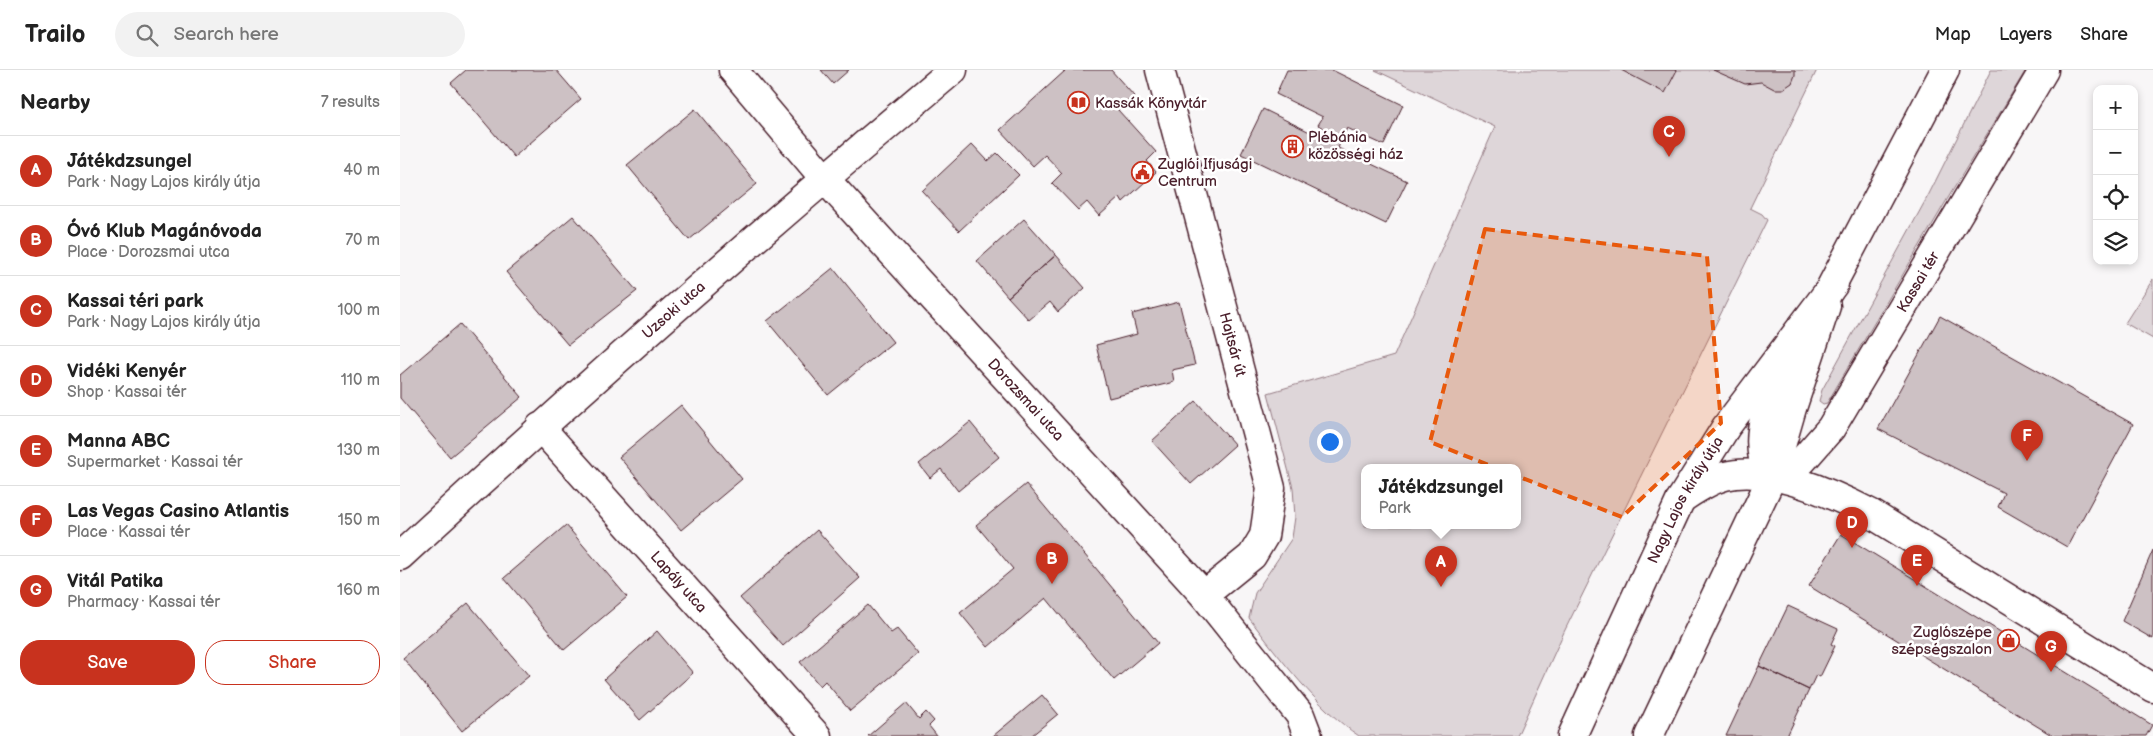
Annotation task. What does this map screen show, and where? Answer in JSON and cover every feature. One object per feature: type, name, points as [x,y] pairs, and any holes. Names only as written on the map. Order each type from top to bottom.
[{"type":"street","name":"Dorozsmai utca","points":[[732,70],[824,178],[1204,595],[1300,715],[1308,736]]},
{"type":"street","name":"Uzsoki utca","points":[[400,556],[540,427],[824,178],[953,70]]},
{"type":"street","name":"Hajtsár út","points":[[1160,70],[1271,488],[1264,536],[1252,556],[1204,595]]},
{"type":"street","name":"Nagy Lajos király útja","points":[[1649,736],[1772,477],[1792,408],[1834,284],[1944,70]]},
{"type":"street","name":"Kassai tér","points":[[1772,477],[1802,461],[1831,428],[2044,70]]},
{"type":"street","name":"Nagy Lajos király útja","points":[[1572,736],[1681,499],[1726,427],[1834,284]]},
{"type":"street","name":"Lapály utca","points":[[540,427],[817,736]]},
{"type":"street","points":[[1681,499],[1707,483],[1724,476],[1745,473],[1772,477],[1836,496],[1870,513],[2153,688]]},
{"type":"highlighted area","points":[[1485,229],[1707,256],[1721,423],[1622,517],[1430,442]]},
{"type":"shaded area","points":[[1375,70],[1817,70],[1750,208],[1762,214],[1767,220],[1564,632],[1517,736],[1359,736],[1329,712],[1300,682],[1249,618],[1255,593],[1292,538],[1295,517],[1293,488],[1268,393],[1394,356],[1495,127]]},
{"type":"shaded area","points":[[1991,70],[2026,70],[1827,403],[1823,404],[1819,401],[1822,390],[1929,194]]},
{"type":"shaded area","points":[[2153,279],[2153,339],[2125,323]]},
{"type":"building","points":[[466,70],[556,70],[581,99],[514,157],[451,83]]},
{"type":"building","points":[[821,70],[849,70],[833,84]]},
{"type":"building","points":[[1066,70],[1111,70],[1134,96],[1118,110],[1156,152],[1147,161],[1156,172],[1123,202],[1120,197],[1099,216],[1087,202],[1078,210],[1052,183],[1062,173],[1045,155],[1033,166],[1000,130]]},
{"type":"building","name":"Plébánia közösségi ház","points":[[1287,70],[1332,70],[1403,105],[1384,145],[1347,128],[1338,148],[1407,181],[1386,224],[1241,154],[1263,109],[1322,138],[1326,130],[1318,125],[1323,117],[1276,94]]},
{"type":"building","points":[[1621,70],[1677,70],[1665,93]]},
{"type":"building","points":[[1713,70],[1795,70],[1795,75],[1792,83],[1783,89],[1774,89],[1761,82],[1745,84]]},
{"type":"building","points":[[695,109],[757,184],[689,240],[627,165]]},
{"type":"building","points":[[972,144],[988,161],[997,153],[1019,175],[959,231],[922,191]]},
{"type":"building","points":[[573,216],[637,291],[568,345],[506,272]]},
{"type":"building","points":[[1024,219],[1056,255],[1008,297],[977,261]]},
{"type":"building","points":[[1056,255],[1085,288],[1058,312],[1050,302],[1029,320],[1008,297]]},
{"type":"building","points":[[833,268],[893,342],[828,395],[767,321]]},
{"type":"building","points":[[1179,302],[1195,365],[1172,370],[1174,382],[1109,398],[1096,345],[1137,334],[1132,314]]},
{"type":"building","points":[[1940,316],[2133,424],[2067,547],[1998,507],[2004,493],[1878,429]]},
{"type":"building","points":[[460,324],[522,397],[450,457],[400,398],[400,375]]},
{"type":"building","points":[[1196,401],[1235,445],[1191,484],[1152,441]]},
{"type":"building","points":[[681,405],[742,479],[681,530],[619,457]]},
{"type":"building","points":[[970,422],[999,457],[958,491],[941,469],[930,478],[919,464]]},
{"type":"building","points":[[1026,484],[1158,643],[1114,680],[1046,598],[988,647],[960,613],[1013,569],[976,525]]},
{"type":"building","points":[[566,525],[627,597],[564,650],[504,578]]},
{"type":"building","points":[[817,530],[860,578],[783,646],[740,598]]},
{"type":"building","points":[[1841,534],[2152,725],[2146,736],[2053,736],[1809,586]]},
{"type":"building","points":[[2153,550],[2153,639],[2122,621]]},
{"type":"building","points":[[468,603],[529,676],[462,731],[403,658]]},
{"type":"building","points":[[868,605],[891,633],[897,629],[918,654],[850,711],[825,681],[820,686],[800,662]]},
{"type":"building","points":[[1788,606],[1838,629],[1831,644],[1835,646],[1820,677],[1816,675],[1809,690],[1759,666]]},
{"type":"building","points":[[657,631],[693,673],[640,720],[604,679]]},
{"type":"building","points":[[1759,666],[1809,690],[1787,736],[1726,736]]},
{"type":"building","points":[[1042,695],[1058,714],[1031,736],[993,736]]},
{"type":"building","points":[[906,703],[919,719],[926,712],[934,721],[929,726],[937,736],[868,736]]},
{"type":"place","name":"Kassák Könyvtár","points":[[1079,103]]},
{"type":"place","name":"Plébánia közösségi ház","points":[[1292,146]]},
{"type":"place","name":"Kassai téri park","points":[[1669,157]]},
{"type":"place","name":"Zuglói Ifjusági Centrum","points":[[1142,173]]},
{"type":"place","name":"Las Vegas Casino Atlantis","points":[[2027,461]]},
{"type":"place","name":"Vidéki Kenyér","points":[[1852,548]]},
{"type":"place","name":"Óvó Klub Magánóvoda","points":[[1052,584]]},
{"type":"place","name":"Manna ABC","points":[[1917,586]]},
{"type":"place","name":"Játékdzsungel","points":[[1441,587]]},
{"type":"place","name":"Zuglószépe szépségszalon","points":[[2008,641]]},
{"type":"place","name":"Vitál Patika","points":[[2051,672]]}]
